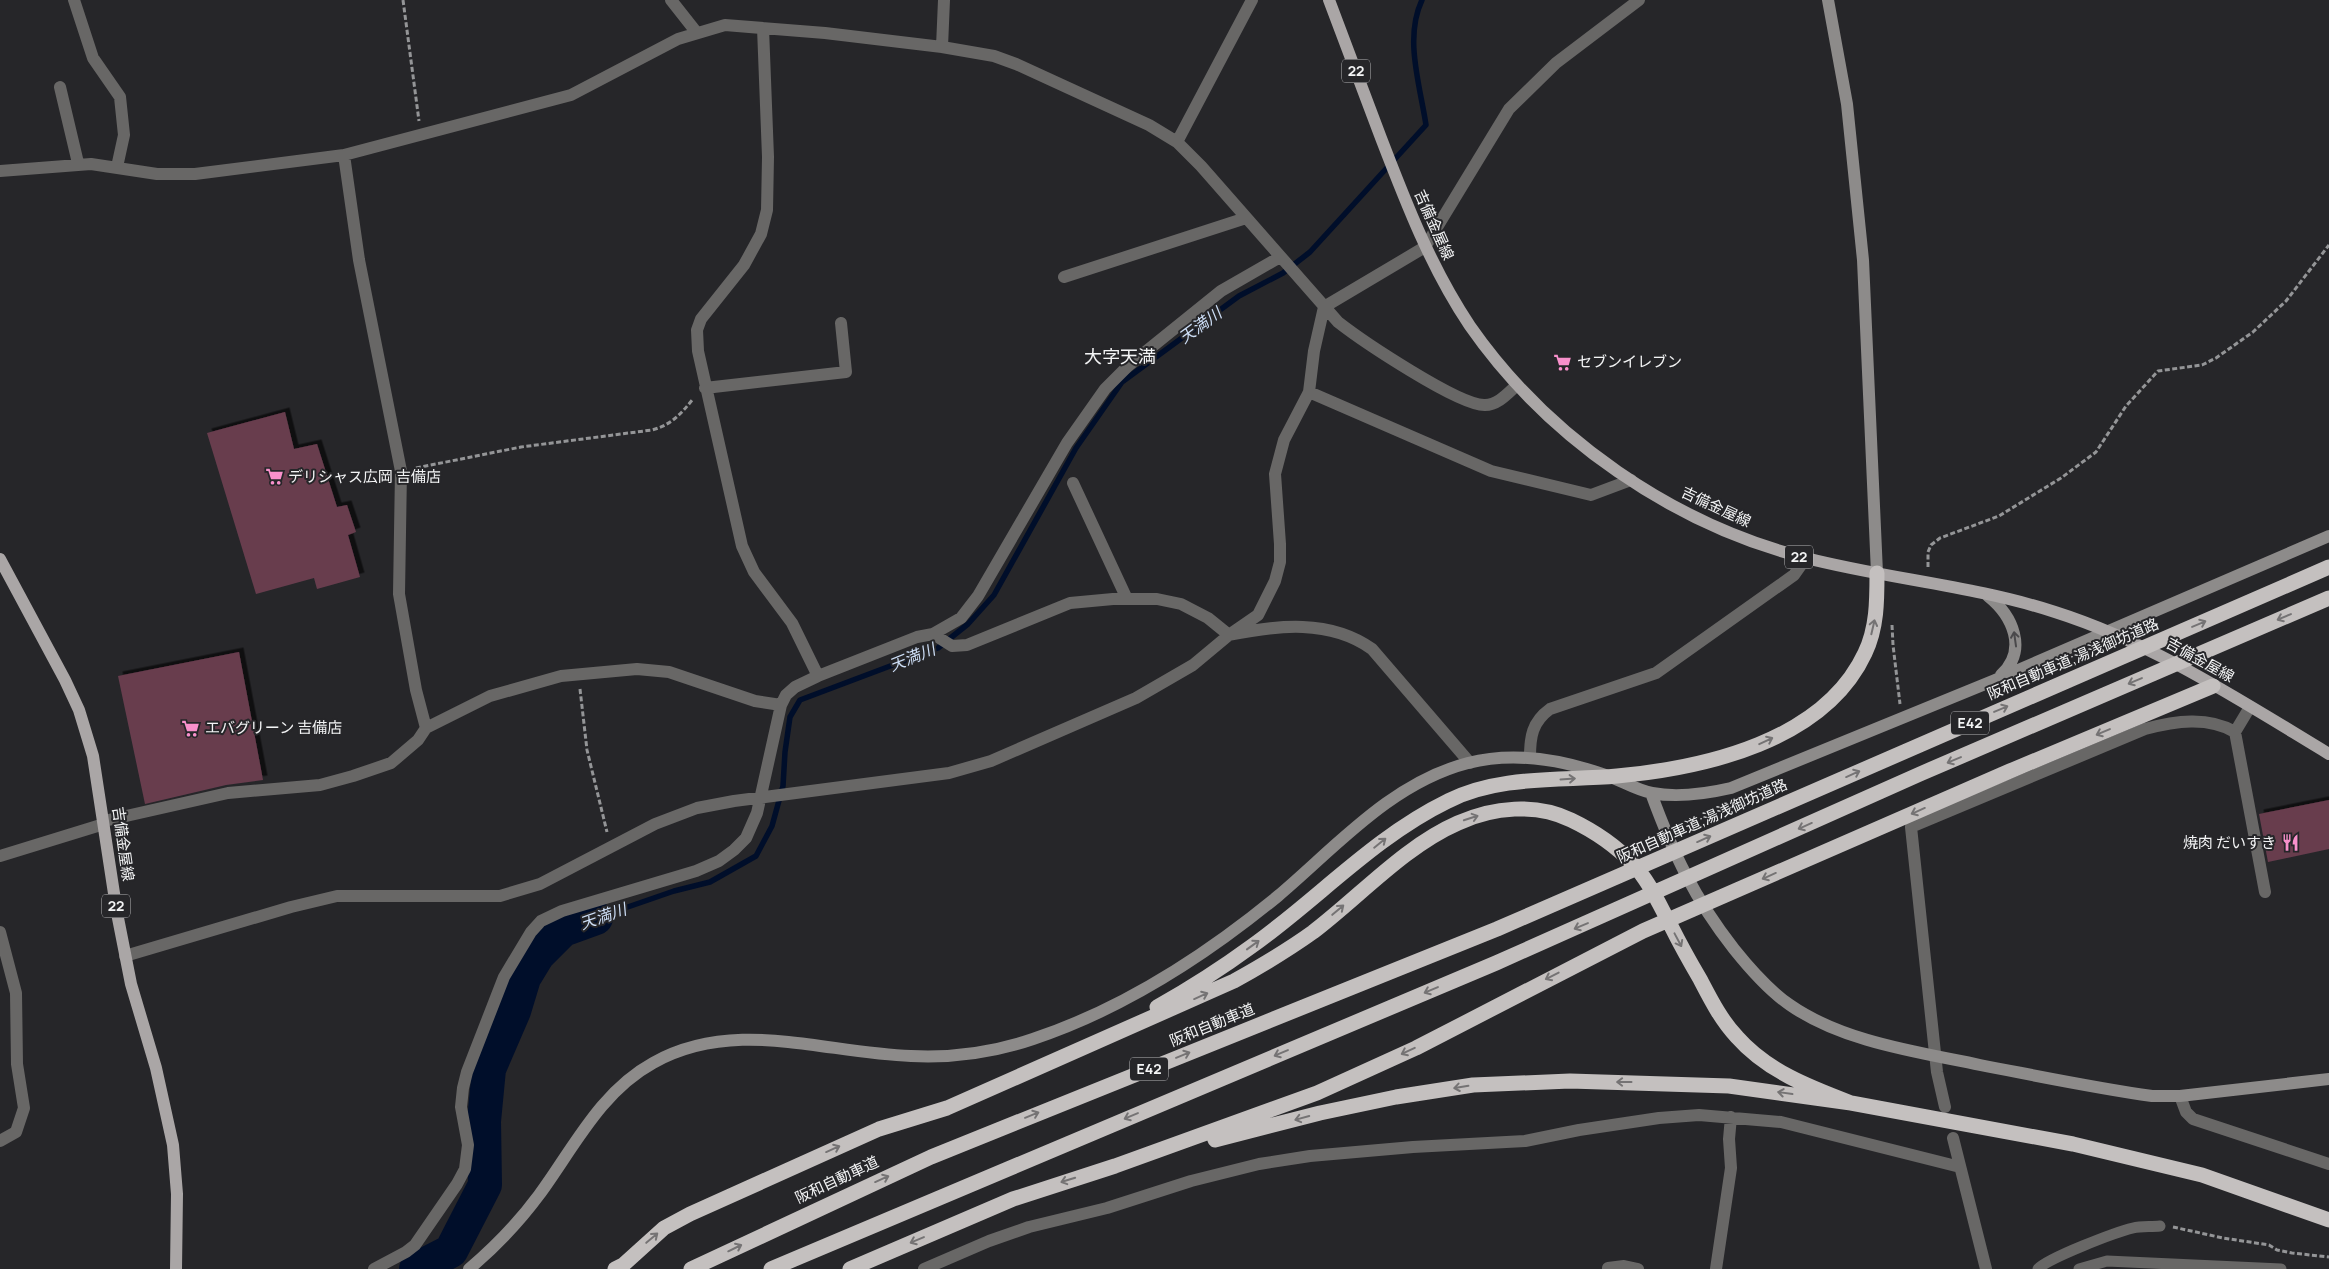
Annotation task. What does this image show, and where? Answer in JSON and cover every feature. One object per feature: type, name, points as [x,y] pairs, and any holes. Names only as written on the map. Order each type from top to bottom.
[{"type":"highway","name":"阪和自動車道;湯浅御坊道路","points":[[1611,880],[2329,567]]},
{"type":"highway","points":[[1077,1052],[1167,1001],[1252,947],[1390,835],[1420,815],[1451,799],[1485,788],[1519,783],[1656,772],[1721,758],[1763,742],[1792,728],[1816,713],[1838,693],[1855,672],[1866,651],[1873,630],[1877,609],[1878,573]]},
{"type":"highway","name":"E42","points":[[771,1269],[1625,907],[1920,774],[2329,598]]},
{"type":"highway","points":[[850,1269],[1013,1199],[1115,1166],[1326,1089],[1416,1048],[1643,931],[2010,771],[2213,686]]},
{"type":"highway","points":[[615,1269],[623,1265],[664,1228],[690,1214],[879,1129],[947,1108],[1234,981],[1271,960],[1313,932],[1383,873],[1427,840],[1471,818],[1512,809],[1538,810],[1560,814],[1581,824],[1608,842],[1634,865],[1654,896],[1715,1008],[1736,1037],[1753,1052],[1790,1078],[1851,1103]]},
{"type":"highway","name":"阪和自動車道","points":[[691,1269],[931,1157],[1364,984],[1611,880]]},
{"type":"highway","points":[[1115,1166],[1320,1113],[1396,1097],[1473,1086],[1579,1081],[1729,1086],[1851,1103],[2073,1144],[2202,1176],[2329,1220]]},
{"type":"main road","name":"吉備金屋線","points":[[1329,0],[1398,182],[1425,247],[1445,287],[1469,324],[1517,385],[1556,422],[1608,464],[1674,506],[1758,545],[1806,558],[2053,611],[2108,631],[2154,653],[2329,754]]},
{"type":"main road","name":"吉備金屋線","points":[[0,559],[46,642],[79,710],[93,756],[130,984],[156,1068],[173,1145],[177,1194],[176,1269]]},
{"type":"street","points":[[74,0],[93,58],[120,97],[124,135],[117,167]]},
{"type":"street","points":[[671,0],[697,33]]},
{"type":"street","points":[[942,47],[944,0]]},
{"type":"street","points":[[1177,142],[1252,0]]},
{"type":"street","points":[[125,956],[291,906],[337,896],[500,896],[540,884],[664,820],[690,810],[734,801],[949,773],[991,761],[1136,698],[1194,665],[1229,635],[1258,615],[1274,582],[1280,562],[1276,467],[1284,440],[1310,392],[1314,351],[1324,307],[1425,247],[1509,110],[1556,63],[1639,0]]},
{"type":"street","points":[[1828,0],[1847,104],[1863,260],[1878,573]]},
{"type":"street","points":[[0,171],[78,163],[157,174],[195,174],[344,155],[571,96],[678,39],[725,25],[942,47],[994,56],[1016,64],[1149,125],[1177,142],[1195,159],[1338,322],[1356,337],[1454,396],[1485,405],[1498,402],[1517,385]]},
{"type":"street","points":[[763,28],[768,157],[767,210],[761,234],[749,256],[701,319],[697,330],[698,351],[742,546],[758,577],[792,623],[818,676]]},
{"type":"street","points":[[60,87],[78,163]]},
{"type":"street","points":[[344,155],[360,260],[401,471],[398,594],[416,690],[426,728]]},
{"type":"street","points":[[1064,277],[1246,218]]},
{"type":"street","points":[[374,1269],[415,1245],[457,1184],[465,1169],[468,1145],[461,1107],[467,1072],[504,978],[531,932],[541,922],[562,911],[696,871],[719,861],[746,838],[764,798],[781,705],[786,695],[795,687],[818,676],[917,637],[933,634],[960,618],[978,596],[1067,443],[1105,389],[1128,366],[1221,291],[1282,259]]},
{"type":"street","points":[[705,385],[846,372],[841,322]]},
{"type":"street","points":[[1310,392],[1491,472],[1591,495],[1631,480]]},
{"type":"street","points":[[1073,483],[1127,599]]},
{"type":"street","points":[[469,1269],[491,1250],[526,1212],[581,1134],[612,1095],[632,1077],[652,1063],[700,1045],[744,1039],[797,1041],[885,1054],[934,1056],[983,1051],[1032,1040],[1106,1008],[1186,964],[1260,910],[1390,800],[1425,779],[1470,762],[1530,757],[1609,776],[1651,793],[1691,795],[1731,788],[1995,680],[2329,536]]},
{"type":"street","points":[[1530,757],[1530,736],[1534,725],[1545,712],[1560,704],[1656,673],[1794,575],[1806,558]]},
{"type":"street","points":[[1988,596],[2001,606],[2012,626],[2016,650],[2007,669],[1995,680]]},
{"type":"street","points":[[933,634],[952,646],[967,645],[1070,603],[1157,599],[1181,604],[1208,618],[1229,635]]},
{"type":"street","points":[[1229,635],[1270,626],[1296,626],[1324,629],[1359,640],[1372,649],[1470,762]]},
{"type":"street","points":[[0,856],[104,822],[228,793],[320,785],[340,780],[390,763],[418,740],[426,728],[501,692],[544,680],[580,674],[637,669],[669,672],[755,701],[781,705]]},
{"type":"street","points":[[2250,707],[2235,732],[2265,892]]},
{"type":"street","points":[[1945,1108],[1935,1056],[1911,827],[2145,729],[2173,723],[2207,722],[2224,725],[2235,732]]},
{"type":"street","points":[[1651,793],[1668,841],[1696,896],[1713,923],[1772,991],[1807,1016],[1835,1030],[1935,1056],[2152,1096],[2180,1096],[2329,1079]]},
{"type":"street","points":[[0,932],[16,993],[17,1064],[24,1108],[16,1132],[0,1141]]},
{"type":"street","points":[[2180,1096],[2186,1112],[2193,1119],[2329,1164]]},
{"type":"street","points":[[924,1269],[989,1241],[1029,1227],[1107,1208],[1191,1181],[1259,1164],[1310,1156],[1413,1146],[1525,1142],[1579,1130],[1659,1118],[1699,1115],[1781,1122],[1960,1167]]},
{"type":"street","points":[[1716,1269],[1731,1168],[1728,1139],[1731,1117]]},
{"type":"street","points":[[1953,1138],[1986,1269]]},
{"type":"street","points":[[1608,1268],[1624,1266],[1638,1269]]},
{"type":"lane","points":[[2038,1269],[2057,1258],[2135,1227],[2160,1226]]},
{"type":"lane","points":[[2079,1269],[2107,1261],[2281,1269]]},
{"type":"path","points":[[403,0],[422,134]]},
{"type":"path","points":[[1927,583],[1928,552],[1931,545],[1940,538],[1999,516],[2061,478],[2096,452],[2126,406],[2158,371],[2202,365],[2216,358],[2253,332],[2286,301],[2329,245]]},
{"type":"path","points":[[401,471],[521,447],[660,428],[676,419],[705,385]]},
{"type":"path","points":[[1892,623],[1902,719]]},
{"type":"path","points":[[580,674],[582,715],[587,750],[596,792],[612,847]]},
{"type":"path","points":[[2160,1226],[2269,1245],[2277,1250],[2292,1253],[2329,1257]]},
{"type":"building","name":"デリシャス広岡 吉備店","points":[[285,412],[294,449],[317,444],[337,507],[347,505],[356,532],[348,535],[360,577],[317,589],[314,578],[256,594],[207,433]]},
{"type":"building","name":"エバグリーン 吉備店","points":[[239,652],[263,780],[226,785],[145,804],[118,676]]},
{"type":"building","points":[[2329,800],[2329,849],[2268,862],[2259,814]]},
{"type":"waterway","name":"天満川","points":[[596,918],[674,891],[710,882],[756,856],[772,826],[783,786],[790,717],[800,700],[938,648],[968,624],[994,595],[1076,448],[1122,382],[1239,296],[1283,273],[1310,252],[1426,125],[1417,78],[1414,46],[1414,30],[1422,0]]},
{"type":"waterway","name":"天満川","points":[[416,1269],[451,1251],[485,1185],[484,1121],[489,1069],[514,1011],[524,978],[538,955],[563,930],[596,918]]},
{"type":"place","name":"セブンイレブン","points":[[1563,362]]},
{"type":"place","name":"デリシャス広岡 吉備店","points":[[274,477]]},
{"type":"place","name":"エバグリーン 吉備店","points":[[191,728]]},
{"type":"place","name":"焼肉 だいすき","points":[[2290,843]]},
{"type":"district","name":"大字天満","points":[[1120,357]]}]
